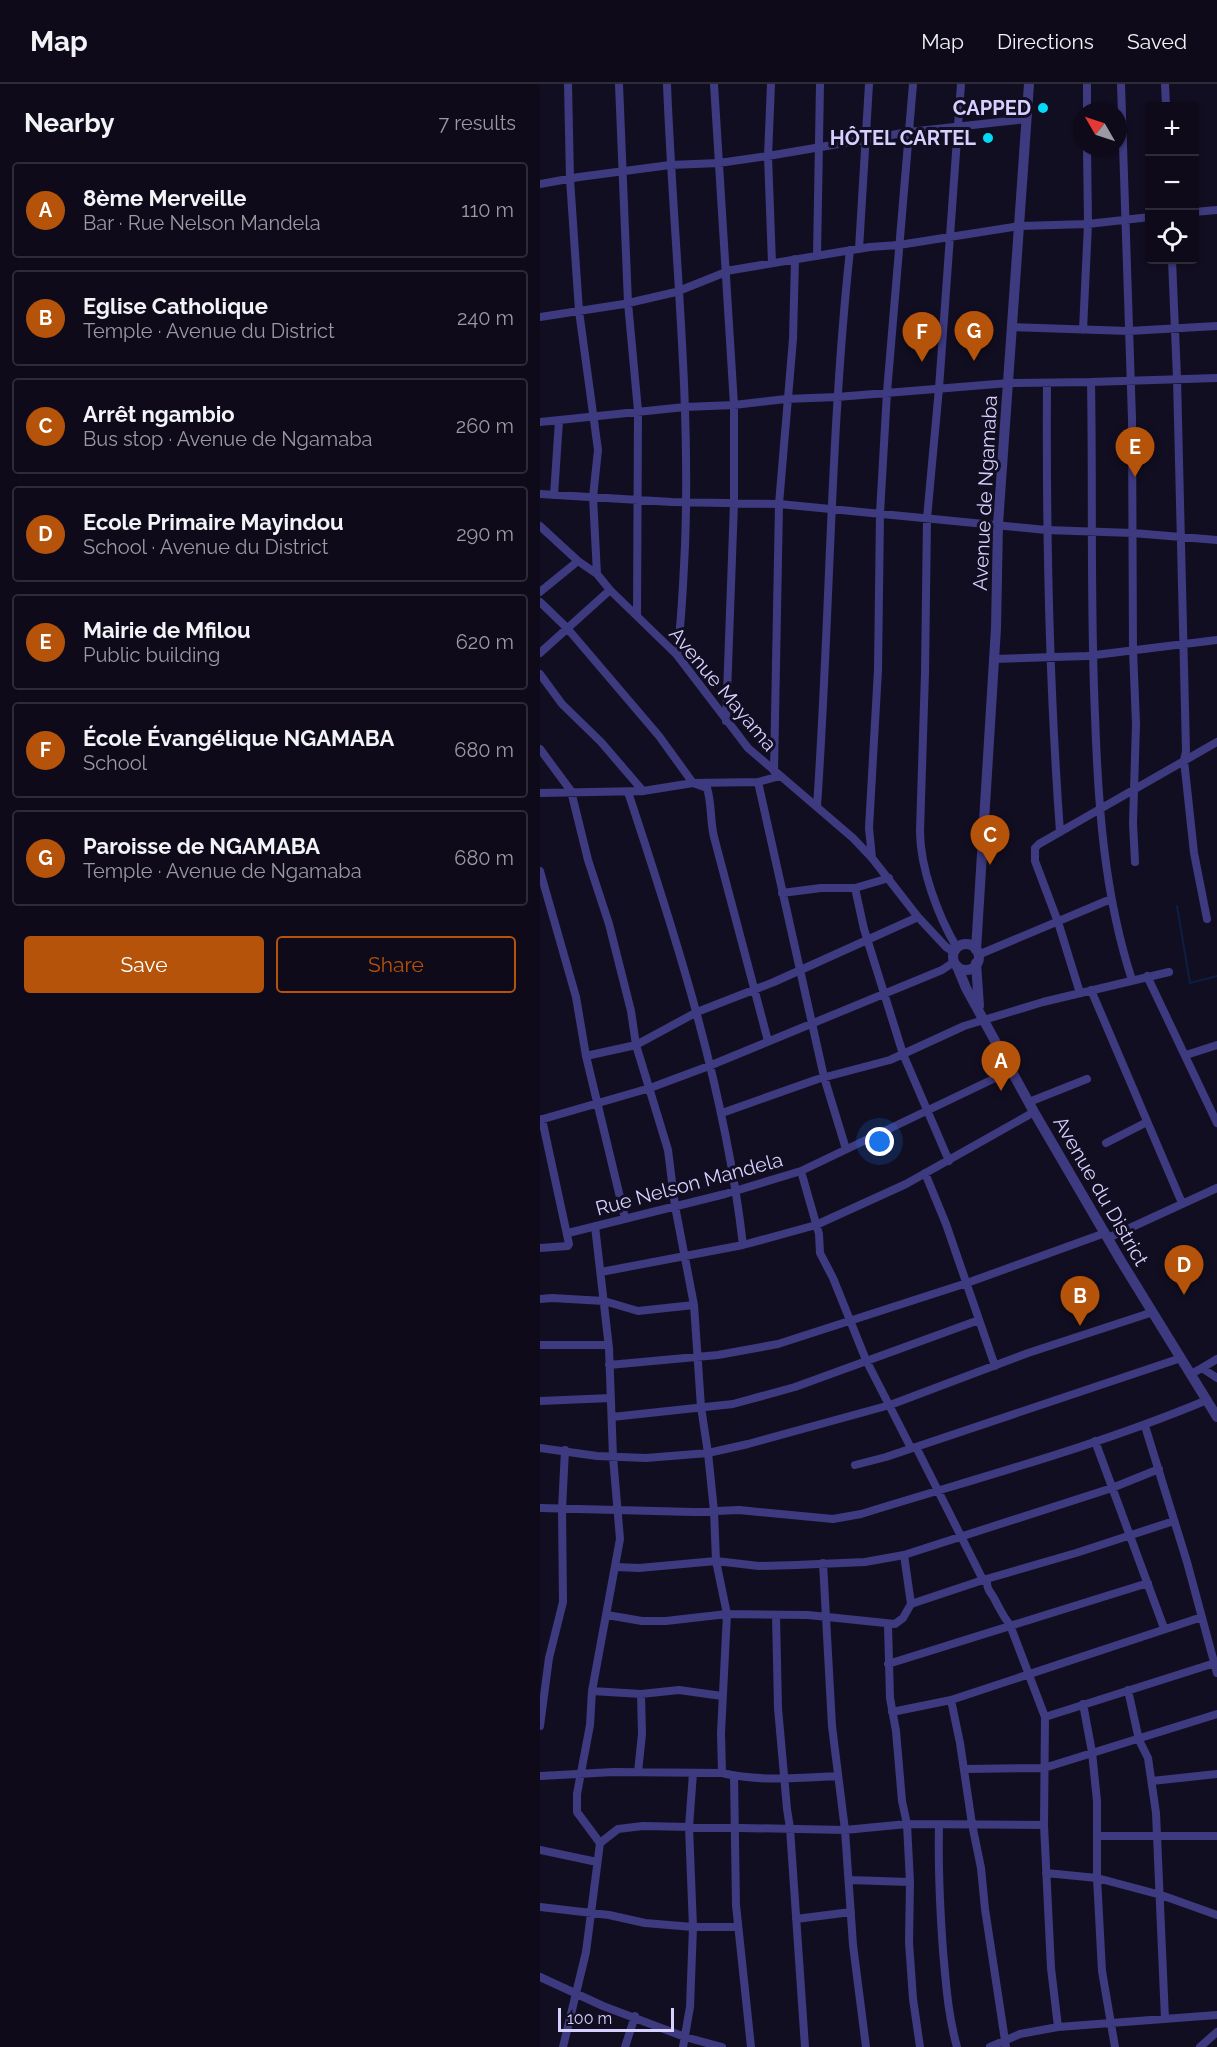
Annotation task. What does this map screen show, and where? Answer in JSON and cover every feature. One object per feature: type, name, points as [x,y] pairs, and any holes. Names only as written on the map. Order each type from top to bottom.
[{"type":"street","points":[[568,84],[570,179],[579,311],[598,450],[593,497],[597,574]]},
{"type":"street","points":[[619,84],[628,303],[638,411],[637,616]]},
{"type":"street","points":[[667,84],[685,407],[687,502],[677,655]]},
{"type":"street","points":[[714,84],[734,405],[734,503],[726,721]]},
{"type":"street","points":[[771,84],[768,156],[772,263]]},
{"type":"street","points":[[817,256],[820,84]]},
{"type":"street","points":[[817,806],[825,689],[837,397],[867,139],[869,84]]},
{"type":"street","points":[[872,858],[869,828],[878,670],[880,513],[887,392],[913,84]]},
{"type":"street","points":[[961,84],[956,127],[939,388],[927,518],[920,842],[930,887],[940,914],[956,955],[969,969],[977,956],[1111,899]]},
{"type":"street","name":"Avenue de Ngamaba","points":[[977,956],[998,524],[1029,84]]},
{"type":"street","points":[[1087,84],[1087,102]]},
{"type":"street","points":[[1121,84],[1134,533],[1135,862]]},
{"type":"street","points":[[1165,84],[1166,102]]},
{"type":"street","points":[[540,184],[670,165],[719,163],[909,132],[1027,119]]},
{"type":"street","points":[[1083,330],[1088,224],[1087,156]]},
{"type":"street","points":[[1199,212],[1217,210]]},
{"type":"street","points":[[540,317],[628,303],[679,291],[726,271],[855,249],[899,245],[1020,226],[1088,224],[1145,218]]},
{"type":"street","points":[[540,793],[628,792],[693,783],[758,782],[777,774],[780,504],[786,399],[793,339],[795,259]]},
{"type":"street","points":[[1172,264],[1184,643],[1186,751],[1184,760],[1194,853],[1207,919]]},
{"type":"street","points":[[1012,327],[1129,331],[1217,326]]},
{"type":"street","points":[[540,422],[685,407],[1009,383],[1217,378]]},
{"type":"street","points":[[1091,382],[1092,655],[1099,810],[1111,899],[1132,980]]},
{"type":"street","points":[[1047,383],[1046,530],[1052,730],[1060,832]]},
{"type":"street","points":[[554,495],[559,421]]},
{"type":"street","points":[[540,494],[637,500],[780,504],[1046,530],[1134,533],[1217,540]]},
{"type":"street","name":"Avenue Mayama","points":[[540,526],[578,561],[597,574],[610,590],[677,655],[748,748],[853,838],[889,878],[918,917],[956,955]]},
{"type":"street","points":[[540,592],[578,561]]},
{"type":"street","points":[[540,653],[610,590]]},
{"type":"street","points":[[540,602],[567,628],[659,736],[693,783],[707,788],[710,797],[713,834],[768,1041]]},
{"type":"street","points":[[993,659],[1092,655],[1217,640]]},
{"type":"street","points":[[540,674],[562,704],[601,742],[643,791]]},
{"type":"street","points":[[1080,993],[1034,854],[1039,844],[1217,742]]},
{"type":"street","points":[[540,749],[571,791],[588,860],[609,924],[631,1011],[636,1045],[668,1150],[675,1206],[693,1305],[701,1407],[714,1511],[716,1561],[727,1614],[722,1696],[722,1773]]},
{"type":"street","points":[[758,782],[824,1077],[846,1149]]},
{"type":"street","points":[[628,792],[697,1012],[722,1113],[736,1191],[742,1245]]},
{"type":"street","points":[[540,871],[576,997],[586,1056],[625,1218]]},
{"type":"street","points":[[782,893],[821,888],[855,888],[889,878]]},
{"type":"street","points":[[855,888],[903,1054],[949,1161]]},
{"type":"street","name":"Avenue de Ngamaba","points":[[956,955],[970,932],[980,904]]},
{"type":"street","points":[[586,1056],[636,1045],[697,1012],[755,990],[918,917]]},
{"type":"street","points":[[540,1248],[568,1246],[568,1233],[541,1119],[650,1088],[709,1066],[942,970],[967,944],[977,956]]},
{"type":"street","name":"Avenue du District","points":[[956,955],[966,988],[1032,1107],[1106,1236],[1217,1417]]},
{"type":"street","name":"Avenue du District","points":[[977,956],[979,1009]]},
{"type":"street","points":[[722,1113],[824,1077],[890,1060],[964,1026],[1091,990],[1169,972]]},
{"type":"street","points":[[1147,976],[1217,1124]]},
{"type":"street","points":[[1091,990],[1182,1203]]},
{"type":"street","points":[[1186,1055],[1217,1046]]},
{"type":"street","name":"Rue Nelson Mandela","points":[[568,1233],[736,1191],[801,1171],[1012,1070]]},
{"type":"street","points":[[601,1272],[742,1245],[816,1226],[949,1161],[1032,1107],[1087,1079]]},
{"type":"street","points":[[1106,1143],[1147,1122]]},
{"type":"street","points":[[801,1171],[816,1226],[820,1253],[866,1360],[938,1491],[983,1580],[987,1582],[987,1589],[995,1599],[1000,1613],[1010,1625],[1045,1717],[1046,1873],[1051,1968],[1058,2027]]},
{"type":"street","points":[[925,1173],[946,1224],[995,1366]]},
{"type":"street","points":[[609,1365],[697,1357],[778,1344],[1106,1236],[1217,1188]]},
{"type":"street","points":[[596,1226],[608,1344],[613,1457],[620,1539],[592,1691],[590,1725],[577,1794],[577,1812],[600,1843]]},
{"type":"street","points":[[540,1299],[604,1301],[638,1311],[693,1305]]},
{"type":"street","points":[[540,1448],[613,1457],[646,1458],[708,1453],[796,1432],[890,1405],[1153,1312]]},
{"type":"street","points":[[612,1417],[734,1404],[795,1387],[979,1320]]},
{"type":"street","points":[[540,1345],[608,1344]]},
{"type":"street","points":[[855,1464],[1181,1358]]},
{"type":"street","points":[[1191,1374],[1217,1359]]},
{"type":"street","points":[[1202,1368],[1217,1378]]},
{"type":"street","points":[[540,1401],[611,1398]]},
{"type":"street","points":[[540,1508],[671,1512],[767,1511],[833,1519],[861,1514],[1145,1426],[1207,1400]]},
{"type":"street","points":[[1145,1426],[1202,1617],[1214,1647],[1217,1673]]},
{"type":"street","points":[[1095,1441],[1164,1628]]},
{"type":"street","points":[[540,1726],[545,1657],[562,1602],[562,1509],[565,1450]]},
{"type":"street","points":[[616,1567],[639,1568],[716,1561],[759,1566],[865,1562],[904,1555],[1112,1488],[1159,1469]]},
{"type":"street","points":[[911,1604],[1174,1521]]},
{"type":"street","points":[[607,1615],[642,1621],[666,1621],[727,1614],[825,1616],[888,1625],[899,1622],[911,1604],[904,1555]]},
{"type":"street","points":[[823,1563],[832,1726],[845,1830],[851,1912],[866,2047]]},
{"type":"street","points":[[888,1664],[1148,1583]]},
{"type":"street","points":[[776,1615],[778,1708],[790,1828],[805,2047]]},
{"type":"street","points":[[892,1712],[951,1700],[1202,1617]]},
{"type":"street","points":[[888,1625],[892,1712],[907,1824],[910,1882],[909,1942],[917,2037],[920,2047]]},
{"type":"street","points":[[1045,1717],[1215,1663]]},
{"type":"street","points":[[592,1691],[641,1694],[678,1690],[722,1696]]},
{"type":"street","points":[[1128,1690],[1138,1740],[1148,1758],[1152,1780],[1161,1895],[1165,2019]]},
{"type":"street","points":[[638,1772],[642,1734],[641,1694]]},
{"type":"street","points":[[951,1700],[981,1868],[1005,2044]]},
{"type":"street","points":[[1083,1704],[1092,1752],[1099,1836],[1097,1878],[1101,1971],[1115,2047]]},
{"type":"street","points":[[964,1768],[1044,1768],[1217,1714]]},
{"type":"street","points":[[540,1776],[638,1772],[722,1773],[734,1776],[785,1779],[838,1776]]},
{"type":"street","points":[[683,2047],[690,2007],[693,1927],[689,1827],[693,1773]]},
{"type":"street","points":[[1152,1780],[1217,1774]]},
{"type":"street","points":[[734,1776],[737,1927],[751,2047]]},
{"type":"street","points":[[563,2047],[586,1952],[600,1843],[618,1829],[643,1826],[845,1830],[907,1824],[1044,1825]]},
{"type":"street","points":[[939,1826],[938,1875],[945,1977],[950,2020],[957,2047]]},
{"type":"street","points":[[1099,1836],[1217,1836]]},
{"type":"street","points":[[540,1850],[597,1862]]},
{"type":"street","points":[[1046,1873],[1097,1878],[1161,1895],[1217,1915]]},
{"type":"street","points":[[849,1880],[910,1882]]},
{"type":"street","points":[[540,1907],[693,1927],[737,1927]]},
{"type":"street","points":[[796,1919],[851,1912]]},
{"type":"street","points":[[540,1977],[603,2006],[635,2016],[685,2037],[722,2047]]},
{"type":"street","points":[[990,2047],[1005,2044],[1020,2034],[1058,2027],[1217,2015]]},
{"type":"street","points":[[625,2047],[635,2016]]},
{"type":"street","points":[[1200,2047],[1217,2032]]},
{"type":"waterway","points":[[1177,906],[1190,983],[1217,976]]},
{"type":"place","name":"CAPPED","points":[[1043,108]]},
{"type":"place","name":"HÔTEL CARTEL","points":[[988,138]]},
{"type":"place","name":"Paroisse de NGAMABA","points":[[974,361]]},
{"type":"place","name":"École Évangélique NGAMABA","points":[[922,362]]},
{"type":"place","name":"Mairie de Mfilou","points":[[1135,477]]},
{"type":"place","name":"Arrêt ngambio","points":[[990,865]]},
{"type":"place","name":"8ème Merveille","points":[[1001,1091]]},
{"type":"place","name":"Ecole Primaire Mayindou","points":[[1184,1295]]},
{"type":"place","name":"Eglise Catholique","points":[[1080,1326]]}]
